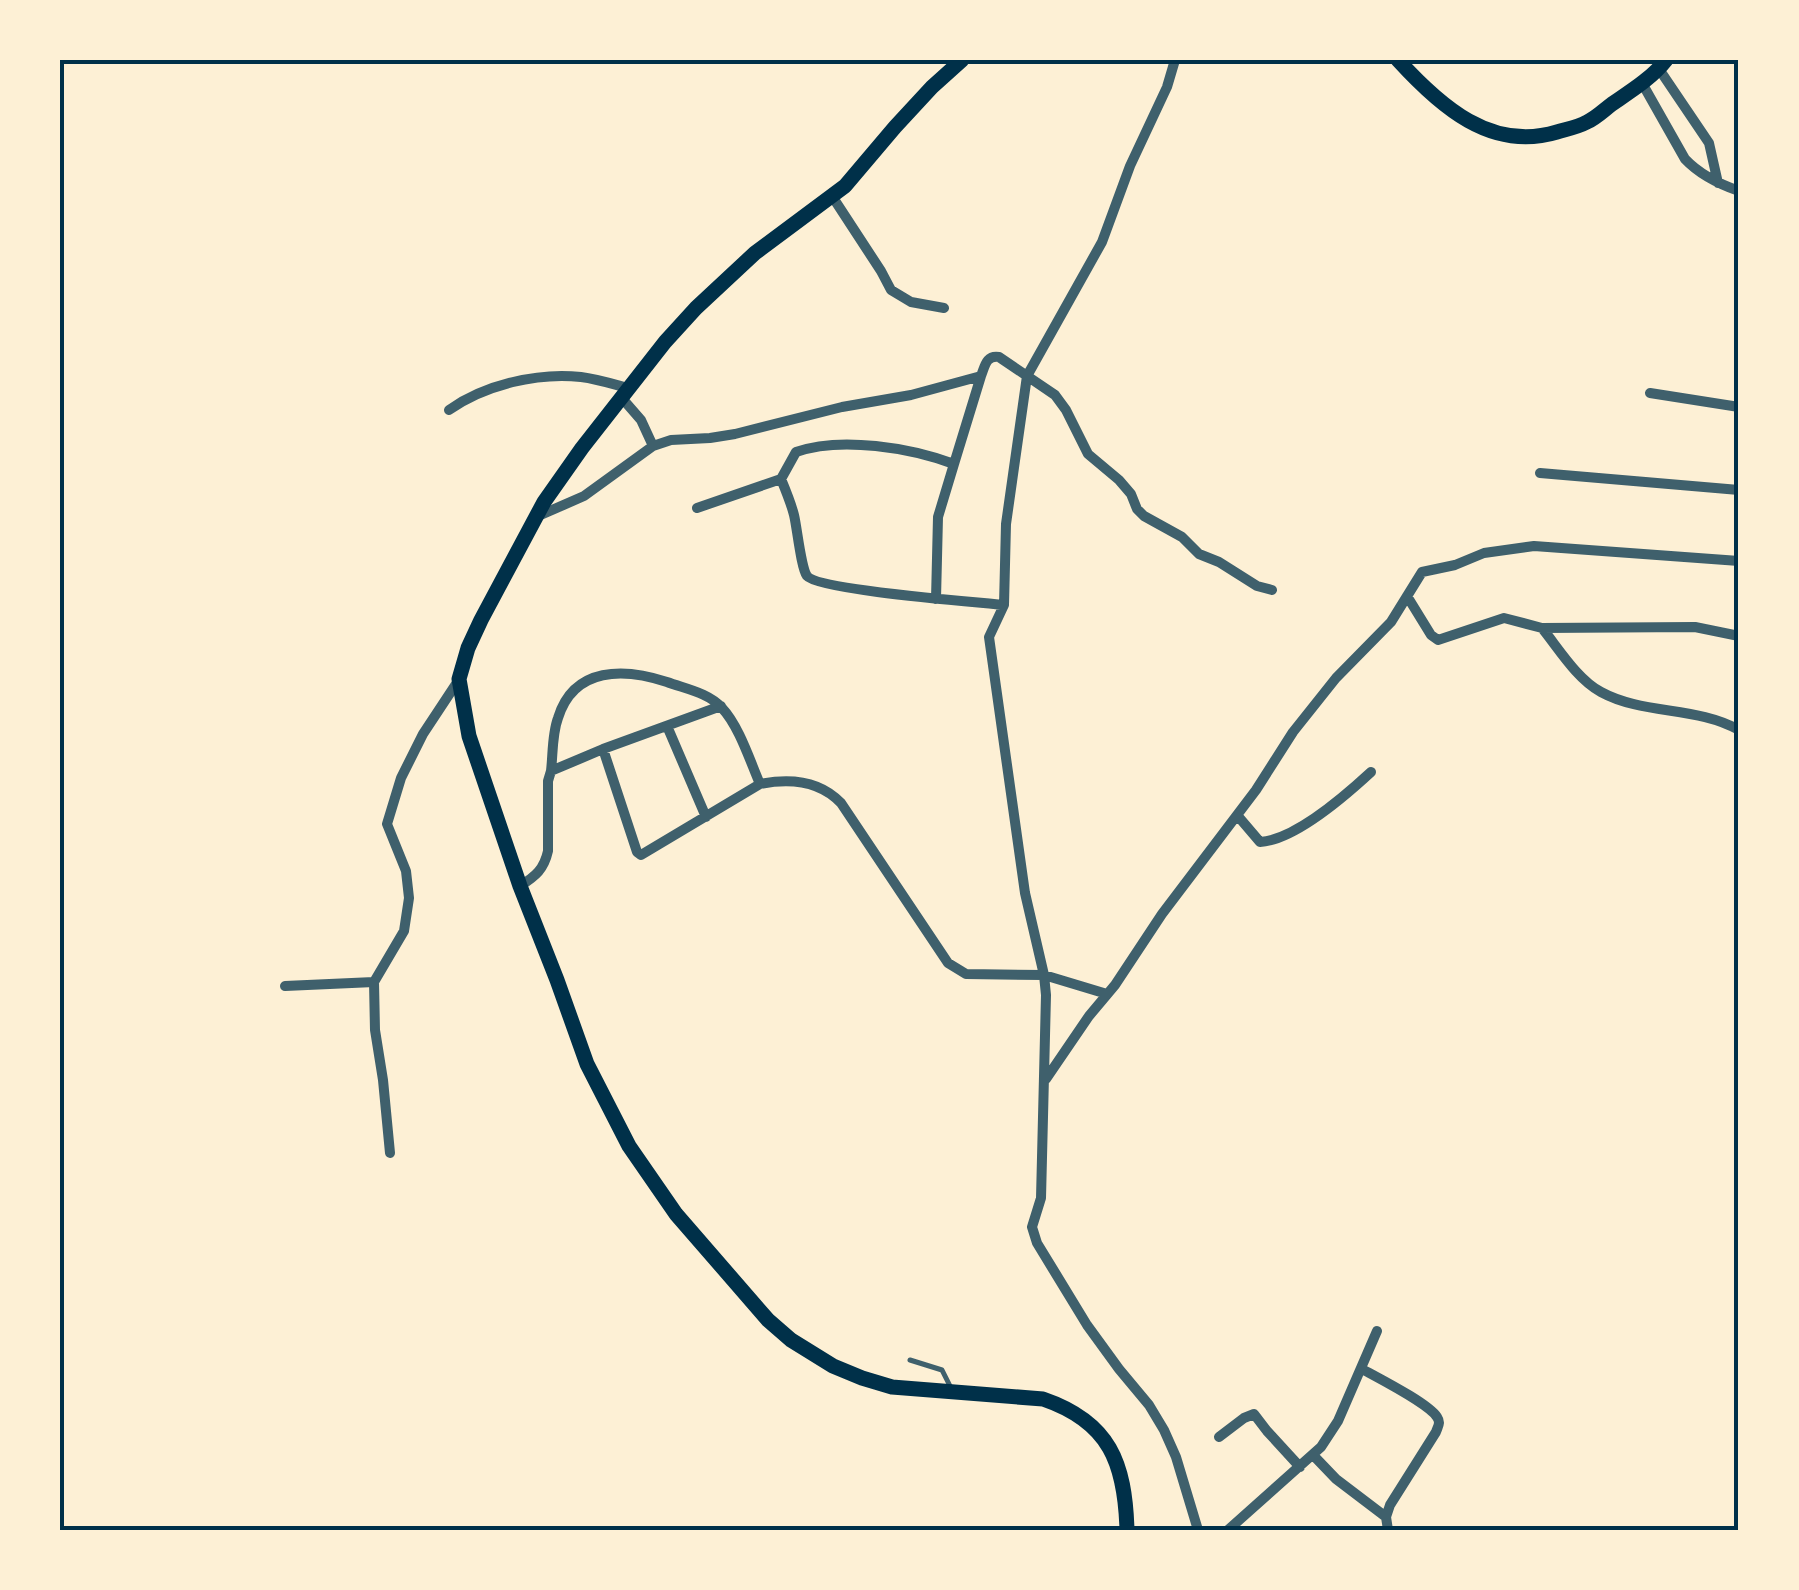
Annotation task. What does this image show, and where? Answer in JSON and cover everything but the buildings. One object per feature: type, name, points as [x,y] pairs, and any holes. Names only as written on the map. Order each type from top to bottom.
[{"type":"highway","points":[[962,60],[895,127],[846,186],[755,252],[676,329],[582,448],[535,517],[468,648],[460,679],[468,736],[586,1064],[629,1146],[676,1214],[768,1320],[812,1355],[892,1387],[1043,1399],[1080,1416],[1106,1442],[1121,1472],[1126,1530]]},
{"type":"highway","points":[[1398,60],[1427,92],[1454,112],[1486,131],[1513,136],[1546,135],[1586,123],[1662,64]]},
{"type":"street","points":[[1175,60],[1102,242],[1028,376],[1006,524],[1004,605],[989,637],[1026,893],[1046,995],[1040,1198],[1032,1227],[1037,1243],[1088,1324],[1164,1430],[1198,1530]]},
{"type":"street","points":[[1662,64],[1709,142],[1718,183]]},
{"type":"street","points":[[1642,82],[1686,159],[1718,183],[1739,191]]},
{"type":"street","points":[[832,196],[889,288],[911,302],[944,308]]},
{"type":"street","points":[[936,599],[938,517],[981,376],[993,356],[1055,396],[1088,454],[1119,480],[1144,516],[1182,537],[1199,554],[1272,590]]},
{"type":"street","points":[[535,517],[584,496],[653,446],[671,440],[735,434],[981,376]]},
{"type":"street","points":[[449,410],[474,395],[541,377],[584,377],[625,393],[653,446]]},
{"type":"street","points":[[1650,393],[1739,407]]},
{"type":"street","points":[[698,508],[781,479],[796,452],[808,448],[870,446],[929,454],[954,464]]},
{"type":"street","points":[[1540,473],[1739,490]]},
{"type":"street","points":[[781,479],[794,515],[807,576],[841,586],[1004,605]]},
{"type":"street","points":[[1046,1078],[1256,790],[1293,732],[1336,678],[1391,622],[1419,575],[1484,553],[1534,546],[1739,561]]},
{"type":"street","points":[[1407,596],[1438,640],[1499,618],[1542,628],[1695,627],[1739,636]]},
{"type":"street","points":[[1542,628],[1598,691],[1739,730]]},
{"type":"street","points":[[520,886],[535,877],[546,861],[548,781],[556,722],[574,690],[590,679],[610,672],[629,672],[705,696],[731,720],[760,784]]},
{"type":"street","points":[[390,1153],[375,1030],[374,982],[404,931],[409,898],[406,871],[387,824],[394,798],[424,734],[460,679]]},
{"type":"street","points":[[552,771],[720,706]]},
{"type":"street","points":[[667,726],[706,817]]},
{"type":"street","points":[[603,749],[639,854],[760,784],[781,780],[815,785],[836,796],[956,970],[966,974],[1044,975],[1107,994]]},
{"type":"street","points":[[1237,815],[1264,843],[1337,804],[1371,772]]},
{"type":"street","points":[[285,986],[374,982]]},
{"type":"street","points":[[1228,1530],[1321,1448],[1338,1421],[1378,1331]]},
{"type":"street","points":[[1362,1369],[1410,1396],[1436,1415],[1439,1422],[1398,1491],[1386,1517],[1388,1530]]},
{"type":"street","points":[[1219,1437],[1254,1414],[1300,1467]]},
{"type":"street","points":[[1312,1455],[1386,1517]]},
{"type":"lane","points":[[910,1360],[942,1370],[953,1393]]}]
